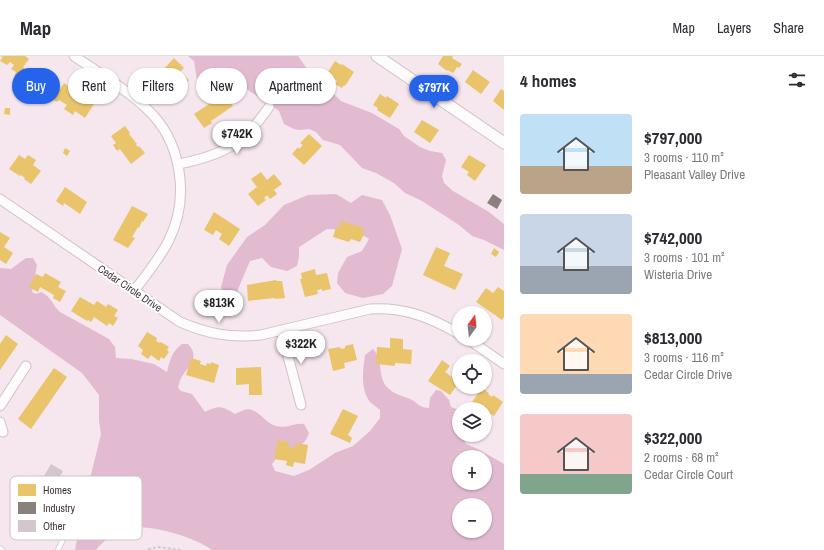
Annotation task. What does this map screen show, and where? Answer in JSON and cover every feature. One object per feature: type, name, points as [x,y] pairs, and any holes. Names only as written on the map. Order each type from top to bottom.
[{"type":"street","points":[[74,56],[130,94],[147,108],[167,135],[179,164],[181,182],[175,226],[159,257],[134,291]]},
{"type":"street","points":[[377,56],[504,143]]},
{"type":"street","points":[[179,164],[216,154],[229,148],[253,130],[269,107]]},
{"type":"street","name":"Cedar Circle Drive","points":[[0,199],[180,322],[211,334],[245,337],[370,309],[383,308],[403,310],[425,317],[452,330]]},
{"type":"street","points":[[281,330],[301,405]]},
{"type":"street","points":[[478,346],[504,364]]},
{"type":"street","points":[[0,406],[26,366]]},
{"type":"street","points":[[0,422],[3,432]]},
{"type":"lane","points":[[58,550],[62,540]]},
{"type":"path","points":[[148,549],[158,547],[181,550]]},
{"type":"shaded area","points":[[188,56],[298,56],[307,68],[255,68],[255,95],[247,89],[247,68],[196,68],[196,74],[194,61]]},
{"type":"shaded area","points":[[336,96],[341,101],[372,113],[399,129],[404,136],[420,147],[430,151],[442,153],[446,160],[442,176],[444,183],[453,191],[489,212],[504,224],[504,250],[472,236],[459,225],[422,201],[405,193],[394,183],[376,173],[362,168],[340,145],[323,140],[316,132],[309,129],[294,129],[284,124],[279,111],[269,104],[336,104]]},
{"type":"shaded area","points":[[336,194],[351,203],[362,195],[382,200],[390,215],[402,249],[392,286],[383,294],[363,298],[345,293],[337,283],[338,273],[347,257],[362,251],[369,239],[354,230],[327,229],[299,247],[297,266],[287,271],[271,267],[262,258],[250,261],[236,294],[224,298],[221,287],[227,265],[247,237],[265,225],[284,205],[308,195]]},
{"type":"shaded area","points":[[26,258],[33,258],[37,265],[32,292],[36,294],[41,292],[50,299],[60,312],[109,339],[115,347],[116,358],[131,359],[154,364],[167,372],[170,360],[176,350],[182,344],[188,344],[192,349],[193,358],[190,366],[180,379],[178,388],[181,391],[192,394],[205,412],[217,407],[227,409],[235,414],[248,409],[256,412],[272,425],[284,427],[304,424],[309,433],[305,441],[298,447],[281,452],[272,464],[275,471],[294,476],[309,470],[335,453],[353,446],[370,431],[380,418],[380,410],[370,402],[363,385],[365,355],[373,349],[378,358],[384,383],[389,389],[397,394],[413,400],[420,406],[429,408],[430,398],[436,390],[441,391],[449,400],[452,407],[452,442],[465,442],[466,444],[480,450],[452,450],[452,490],[492,490],[492,457],[504,464],[504,550],[212,550],[205,545],[186,537],[142,527],[142,476],[91,476],[101,434],[99,421],[99,395],[82,373],[0,315],[0,268],[11,269]]},
{"type":"shaded area","points":[[77,540],[106,540],[96,550],[75,550]]},
{"type":"building: Homes","points":[[0,56],[25,56],[29,59],[23,67],[24,68],[12,68],[12,70],[11,69],[14,65],[10,62],[7,65],[0,61],[3,57]]},
{"type":"building: Homes","points":[[443,56],[453,56],[452,58],[462,64],[459,68],[457,67],[453,73],[448,70],[447,71],[438,64]]},
{"type":"building: Homes","points":[[174,58],[184,68],[165,68]]},
{"type":"building: Homes","points":[[335,61],[354,72],[342,88],[336,85],[336,68],[331,68]]},
{"type":"building: Homes","points":[[473,70],[490,82],[481,94],[465,82]]},
{"type":"building: Homes","points":[[64,83],[68,86],[68,104],[94,104],[85,118],[75,111],[73,115],[64,109],[67,105],[60,101],[60,89]]},
{"type":"building: Homes","points":[[501,89],[504,91],[504,110],[493,101]]},
{"type":"building: Homes","points":[[380,94],[386,98],[387,96],[399,104],[390,118],[377,110],[378,108],[373,105]]},
{"type":"building: Homes","points":[[209,104],[232,104],[233,106],[211,121],[212,123],[204,128],[194,114]]},
{"type":"building: Homes","points":[[5,108],[10,108],[10,115],[4,114]]},
{"type":"building: Homes","points":[[422,120],[439,130],[430,143],[414,132]]},
{"type":"building: Homes","points":[[125,126],[137,144],[136,145],[138,147],[139,146],[145,153],[131,164],[120,149],[117,151],[113,145],[116,143],[111,136]]},
{"type":"building: Homes","points":[[309,134],[322,146],[304,165],[292,154],[298,147],[299,149],[303,145],[300,143]]},
{"type":"building: Homes","points":[[65,148],[70,151],[67,156],[63,153]]},
{"type":"building: Homes","points":[[19,155],[25,159],[28,155],[36,160],[33,165],[41,171],[31,184],[21,175],[20,176],[9,169]]},
{"type":"building: Homes","points":[[469,155],[486,165],[475,181],[467,175],[469,172],[461,167]]},
{"type":"building: Homes","points":[[261,172],[267,180],[274,174],[282,184],[274,190],[277,194],[270,199],[267,195],[264,198],[266,200],[258,206],[248,194],[257,187],[251,179]]},
{"type":"building: Homes","points":[[65,187],[87,202],[80,214],[64,203],[63,206],[56,201]]},
{"type":"building: Homes","points":[[132,206],[148,214],[132,237],[135,238],[128,248],[113,240]]},
{"type":"building: Homes","points":[[214,212],[240,229],[229,246],[219,239],[222,234],[216,230],[213,235],[204,230]]},
{"type":"building: Homes","points":[[341,221],[364,228],[364,234],[360,242],[351,239],[349,242],[333,237],[336,227],[339,228]]},
{"type":"building: Homes","points":[[0,232],[10,238],[4,247],[13,253],[6,264],[0,260]]},
{"type":"building: Homes","points":[[436,247],[450,253],[444,266],[463,274],[455,290],[423,275]]},
{"type":"building: Homes","points":[[494,248],[499,252],[496,257],[491,254]]},
{"type":"building: Homes","points":[[315,269],[316,275],[327,273],[331,289],[322,291],[322,289],[317,290],[318,294],[305,297],[300,279],[302,279],[301,273]]},
{"type":"building: Homes","points":[[45,273],[61,282],[58,287],[66,291],[60,302],[53,298],[54,295],[40,287],[38,292],[29,287],[36,274],[43,277]]},
{"type":"building: Homes","points":[[276,280],[282,281],[285,298],[248,301],[247,285]]},
{"type":"building: Homes","points":[[498,287],[504,291],[504,317],[502,320],[492,313],[492,306],[482,306],[476,302],[486,288],[493,293]]},
{"type":"building: Homes","points":[[80,297],[94,305],[97,301],[106,307],[108,304],[118,310],[114,316],[118,318],[113,326],[109,323],[107,326],[94,317],[91,322],[88,320],[87,321],[71,311]]},
{"type":"building: Homes","points":[[147,332],[157,338],[156,341],[169,347],[167,350],[169,352],[164,359],[161,357],[159,361],[151,355],[148,359],[141,354],[143,350],[138,346]]},
{"type":"building: Homes","points":[[6,335],[18,344],[0,370],[0,344]]},
{"type":"building: Homes","points":[[390,338],[403,339],[403,349],[412,350],[411,364],[395,363],[395,366],[376,364],[377,347],[390,348]]},
{"type":"building: Homes","points":[[353,344],[357,360],[344,363],[345,368],[333,371],[328,349],[340,347],[341,349],[345,348],[345,346]]},
{"type":"building: Homes","points":[[191,358],[201,361],[200,364],[206,366],[207,363],[211,364],[211,362],[219,365],[214,383],[186,375]]},
{"type":"building: Homes","points":[[442,360],[450,366],[445,372],[452,377],[452,392],[450,395],[428,381]]},
{"type":"building: Homes","points":[[261,367],[262,395],[249,395],[249,384],[236,385],[236,368]]},
{"type":"building: Homes","points":[[54,368],[67,377],[31,429],[18,419]]},
{"type":"building: Homes","points":[[478,394],[488,394],[492,397],[493,395],[503,402],[494,416],[492,415],[492,402],[472,402]]},
{"type":"building: Homes","points":[[343,409],[358,416],[348,435],[352,438],[350,443],[330,434]]},
{"type":"building: Homes","points":[[278,440],[289,442],[288,447],[295,448],[296,443],[308,445],[305,464],[294,462],[293,467],[286,465],[287,461],[274,459]]},
{"type":"building: Industry","points":[[493,194],[502,200],[497,209],[487,203]]},
{"type":"building: Other","points":[[51,464],[63,471],[60,476],[44,476]]}]
